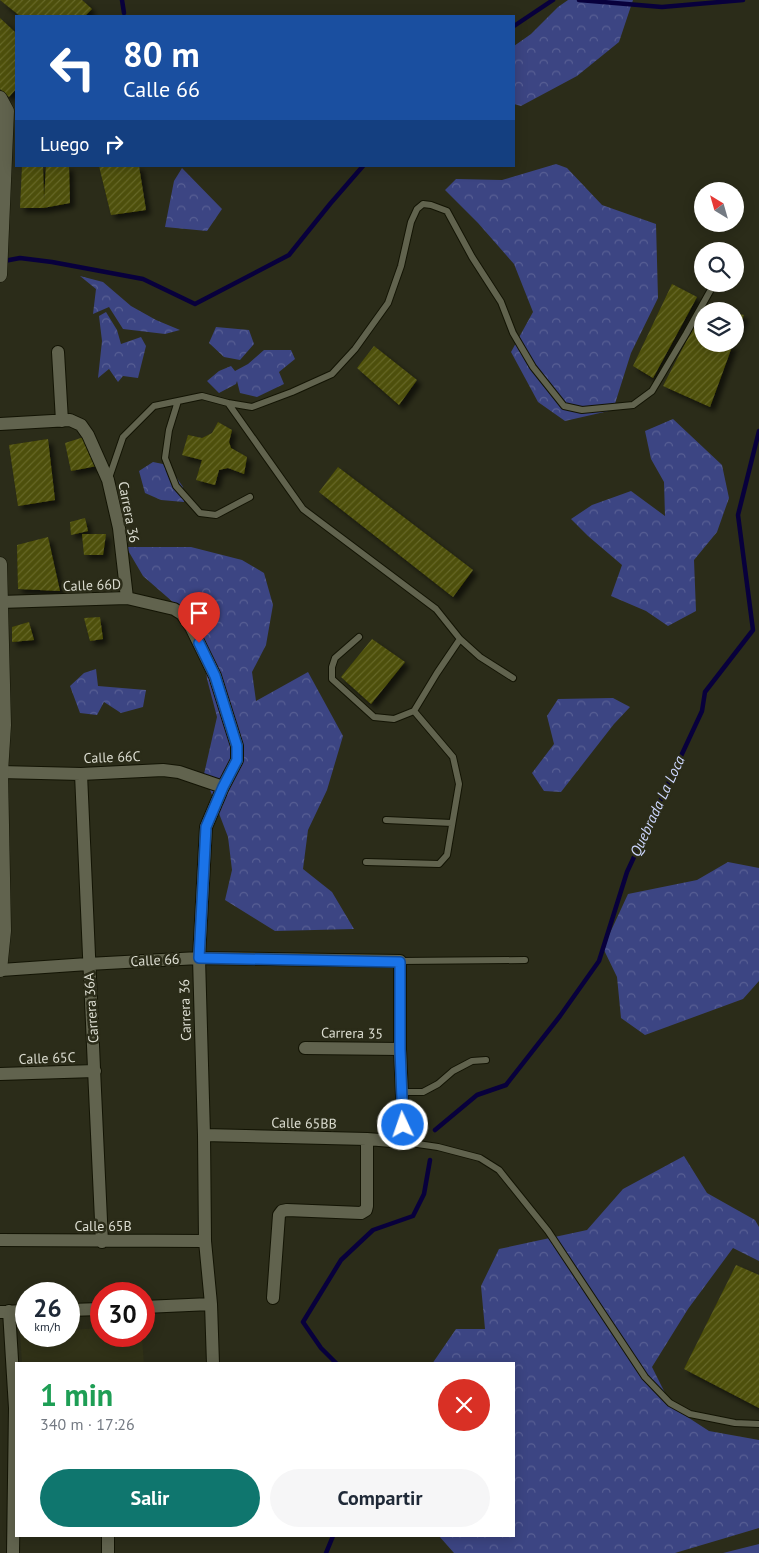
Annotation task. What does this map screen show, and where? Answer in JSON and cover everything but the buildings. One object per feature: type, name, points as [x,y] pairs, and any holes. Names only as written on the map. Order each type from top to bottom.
[{"type":"street","points":[[0,98],[7,111],[0,275]]},
{"type":"street","points":[[0,424],[62,421],[58,352]]},
{"type":"street","name":"Carrera 36","points":[[62,421],[70,420],[81,425],[88,435],[108,480],[119,528],[127,598]]},
{"type":"street","points":[[0,564],[4,724],[0,772],[4,931],[0,970]]},
{"type":"street","name":"Calle 66D","points":[[1,602],[127,598],[174,609],[182,614]]},
{"type":"street","name":"Carrera 36","points":[[182,614],[191,627],[215,676],[237,746],[237,760],[206,827],[199,958],[205,1241],[211,1304],[213,1362]]},
{"type":"street","name":"Calle 66C","points":[[0,772],[81,774],[163,770],[179,772],[223,787]]},
{"type":"street","name":"Carrera 36A","points":[[81,774],[88,964],[95,1071],[102,1242]]},
{"type":"street","name":"Calle 66","points":[[0,970],[199,958],[400,962]]},
{"type":"street","name":"Carrera 35","points":[[400,962],[400,1049],[404,1142]]},
{"type":"street","name":"Carrera 35","points":[[305,1048],[400,1049]]},
{"type":"street","name":"Calle 65C","points":[[0,1074],[95,1071]]},
{"type":"street","name":"Calle 65BB","points":[[204,1135],[367,1139],[404,1142]]},
{"type":"street","points":[[272,1298],[279,1215],[282,1211],[287,1210],[361,1213],[366,1210],[367,1139]]},
{"type":"street","name":"Calle 65B","points":[[0,1240],[102,1242],[205,1241]]},
{"type":"street","points":[[155,1307],[211,1304]]},
{"type":"street","points":[[4,1312],[15,1400]]},
{"type":"street","points":[[0,1503],[15,1503],[13,1553]]},
{"type":"street","points":[[108,1537],[108,1553]]},
{"type":"lane","points":[[108,480],[123,437],[154,406],[202,396],[228,403],[252,406],[292,392],[332,374],[355,349],[388,303],[401,266],[411,222],[417,209],[423,204],[447,211],[472,257],[502,302],[513,333],[532,367],[564,406],[582,410],[633,405],[652,391],[710,292]]},
{"type":"lane","points":[[178,401],[169,430],[165,458],[176,486],[200,513],[216,515],[250,498]]},
{"type":"lane","points":[[228,403],[303,509],[436,610],[460,639],[480,657],[514,678]]},
{"type":"lane","points":[[359,637],[335,658],[332,667],[332,679],[374,717],[394,719],[414,711],[460,639]]},
{"type":"lane","points":[[366,862],[439,864],[446,855],[459,784],[453,757],[414,711]]},
{"type":"lane","points":[[386,820],[452,823]]},
{"type":"lane","points":[[400,962],[525,960]]},
{"type":"lane","points":[[402,1092],[423,1092],[438,1084],[453,1071],[472,1061],[486,1060]]},
{"type":"lane","points":[[404,1142],[438,1147],[480,1158],[498,1170],[548,1230],[645,1377],[670,1403],[690,1414],[735,1423],[759,1424]]},
{"type":"shaded area","points":[[80,1329],[90,1329],[90,1347],[143,1347],[144,1362],[22,1362],[21,1347],[80,1347]]},
{"type":"green space","points":[[568,0],[633,0],[619,42],[577,76],[521,106],[515,104],[515,45],[531,34],[558,7]]},
{"type":"green space","points":[[556,164],[567,168],[602,205],[656,224],[658,298],[631,353],[613,410],[565,421],[538,402],[511,352],[533,312],[514,264],[478,223],[445,190],[456,179],[502,180]]},
{"type":"green space","points":[[182,168],[222,209],[207,231],[165,227],[174,181]]},
{"type":"green space","points":[[80,276],[103,282],[131,306],[156,320],[180,330],[165,334],[123,329],[109,307],[93,314],[96,289]]},
{"type":"green space","points":[[106,312],[117,330],[121,344],[141,337],[146,346],[138,378],[123,376],[118,382],[109,369],[98,378],[102,341],[99,316]]},
{"type":"green space","points":[[216,327],[249,330],[254,344],[240,360],[224,357],[209,343]]},
{"type":"green space","points":[[264,350],[291,350],[295,359],[279,372],[284,384],[257,397],[240,393],[237,381],[236,384],[219,393],[207,381],[219,371],[231,366],[235,371],[248,364]]},
{"type":"green space","points":[[673,419],[722,465],[729,498],[717,532],[694,560],[696,611],[668,626],[646,611],[611,596],[622,565],[571,519],[592,505],[631,491],[665,516],[664,482],[651,459],[645,431]]},
{"type":"green space","points":[[153,462],[168,465],[183,487],[184,502],[161,500],[145,493],[139,471]]},
{"type":"green space","points":[[126,547],[191,547],[242,560],[264,573],[273,605],[266,645],[252,672],[256,701],[308,672],[343,736],[327,790],[308,830],[303,869],[332,892],[354,929],[275,931],[225,900],[232,870],[228,837],[204,774],[217,717],[207,679],[202,637],[174,603],[143,576]]},
{"type":"green space","points":[[96,669],[98,686],[146,690],[143,707],[121,713],[104,702],[97,715],[80,713],[70,686],[84,673]]},
{"type":"green space","points":[[613,698],[630,707],[614,724],[561,792],[544,791],[532,773],[554,744],[547,716],[558,699]]},
{"type":"green space","points":[[728,862],[759,868],[759,981],[743,999],[645,1035],[621,1018],[617,977],[603,948],[628,894],[697,880]]},
{"type":"green space","points":[[684,1156],[707,1193],[755,1220],[759,1227],[759,1261],[733,1248],[688,1309],[652,1367],[672,1407],[709,1431],[759,1440],[759,1528],[675,1553],[454,1553],[440,1537],[515,1537],[515,1362],[433,1362],[456,1329],[485,1329],[481,1286],[499,1249],[587,1230],[623,1189]]},
{"type":"green space","points":[[759,1544],[759,1553],[723,1553]]},
{"type":"waterway","points":[[122,0],[124,13]]},
{"type":"waterway","points":[[515,25],[553,0]]},
{"type":"waterway","points":[[579,0],[662,7],[743,0]]},
{"type":"waterway","points":[[4,261],[20,258],[52,262],[143,279],[195,304],[289,255],[362,167]]},
{"type":"waterway","name":"Quebrada La Loca","points":[[435,1130],[477,1095],[506,1085],[560,1016],[599,961],[627,872],[702,711],[705,692],[753,630],[738,515],[759,431]]},
{"type":"waterway","name":"Quebrada La Loca","points":[[335,1362],[321,1348],[303,1322],[341,1260],[373,1230],[413,1216],[424,1194],[430,1160]]},
{"type":"waterway","name":"Quebrada La Loca","points":[[326,1553],[333,1537]]},
{"type":"route","points":[[199,643],[215,676],[237,746],[237,760],[206,827],[199,958],[400,962],[399,1004],[403,1125]]}]
